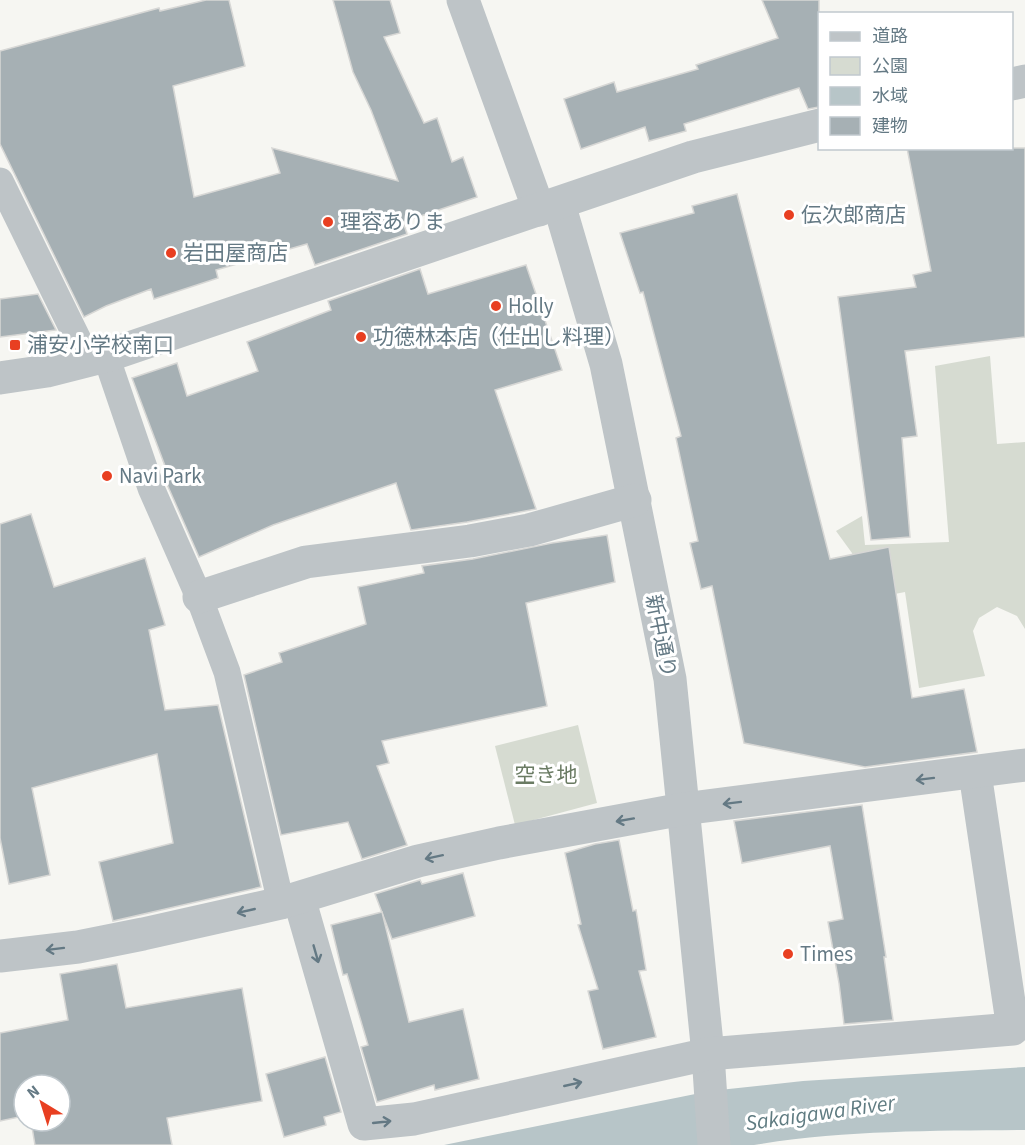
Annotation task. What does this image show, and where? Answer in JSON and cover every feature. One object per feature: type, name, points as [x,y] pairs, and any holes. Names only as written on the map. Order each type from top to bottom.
[{"type":"street","name":"新中通り","points":[[463,0],[549,207],[606,364],[670,679],[709,1065],[714,1145]]},
{"type":"street","points":[[0,378],[46,371],[97,358],[693,157],[818,126]]},
{"type":"street","points":[[199,597],[306,562],[470,541],[529,530],[635,500]]},
{"type":"street","points":[[0,956],[78,946],[143,934],[290,900],[418,861],[499,843],[683,809],[1025,765]]},
{"type":"street","points":[[290,900],[364,1124],[414,1119],[709,1065],[1019,1029],[975,772]]},
{"type":"lane","points":[[0,181],[97,358],[199,597],[227,672],[290,900]]},
{"type":"green space","points":[[990,356],[997,444],[1025,442],[1025,629],[1017,616],[997,607],[979,618],[973,631],[985,676],[919,688],[905,592],[864,600],[852,553],[836,531],[862,516],[865,545],[949,542],[935,366]]},
{"type":"green space","name":"空き地","points":[[578,725],[597,803],[515,825],[495,746]]},
{"type":"water","name":"Sakaigawa River","points":[[1025,1067],[1025,1130],[855,1134],[754,1145],[444,1145],[710,1091],[803,1081]]},
{"type":"building","points":[[206,0],[229,0],[245,66],[173,86],[194,197],[280,173],[272,148],[398,181],[371,110],[353,72],[333,0],[390,0],[400,33],[384,37],[424,123],[437,118],[452,162],[463,157],[477,197],[403,222],[407,234],[315,265],[307,244],[216,270],[218,278],[154,299],[151,289],[84,317],[0,144],[0,51],[159,8],[160,11]]},
{"type":"building","points":[[762,0],[819,0],[818,107],[808,109],[799,88],[684,124],[686,131],[649,141],[645,127],[581,149],[564,99],[614,82],[617,92],[698,69],[696,65],[778,38]]},
{"type":"building","points":[[1025,148],[1025,337],[905,351],[917,436],[902,438],[910,537],[871,540],[838,297],[916,287],[913,275],[931,271],[907,150]]},
{"type":"building","points":[[737,194],[830,559],[889,547],[912,698],[964,689],[977,752],[865,767],[744,743],[712,586],[701,589],[690,543],[698,541],[676,438],[681,436],[643,292],[640,293],[620,233],[694,213],[692,206]]},
{"type":"building","points":[[526,265],[562,370],[495,390],[536,509],[411,530],[396,483],[273,525],[199,557],[163,475],[168,474],[132,378],[177,363],[187,396],[258,371],[247,342],[331,310],[328,301],[420,269],[428,294]]},
{"type":"building","points":[[38,294],[56,330],[0,337],[0,299]]},
{"type":"building","points":[[31,514],[54,587],[145,558],[165,625],[149,630],[165,710],[218,705],[261,887],[113,921],[99,862],[173,843],[157,754],[32,788],[50,875],[9,884],[0,838],[0,524]]},
{"type":"building","points":[[607,535],[615,582],[526,603],[547,706],[382,741],[389,763],[377,766],[407,845],[362,859],[348,822],[281,835],[244,675],[282,662],[279,653],[366,624],[358,587],[424,573],[422,566]]},
{"type":"building","points":[[862,805],[886,957],[884,957],[893,1020],[844,1024],[828,922],[843,919],[830,846],[742,863],[734,821]]},
{"type":"building","points":[[619,840],[633,911],[636,910],[646,970],[639,971],[656,1037],[603,1049],[588,991],[598,989],[578,925],[581,924],[565,853]]},
{"type":"building","points":[[463,873],[475,916],[392,939],[375,894],[420,880],[422,884]]},
{"type":"building","points":[[382,912],[409,1022],[463,1009],[479,1079],[435,1090],[434,1085],[377,1102],[361,1047],[368,1045],[347,974],[343,975],[331,925]]},
{"type":"building","points":[[117,964],[126,1008],[242,988],[262,1101],[167,1118],[172,1145],[35,1145],[33,1133],[72,1133],[72,1073],[12,1073],[12,1118],[0,1121],[0,1033],[68,1020],[60,974]]},
{"type":"building","points":[[325,1057],[341,1112],[324,1117],[326,1125],[284,1137],[266,1074]]},
{"type":"place","name":"伝次郎商店","points":[[789,215]]},
{"type":"place","name":"理容ありま","points":[[328,222]]},
{"type":"place","name":"岩田屋商店","points":[[171,253]]},
{"type":"place","name":"Holly","points":[[496,306]]},
{"type":"place","name":"功徳林本店（仕出し料理）","points":[[361,337]]},
{"type":"place","name":"浦安小学校南口","points":[[15,345]]},
{"type":"place","name":"Navi Park","points":[[107,476]]},
{"type":"place","name":"Times","points":[[788,954]]}]
